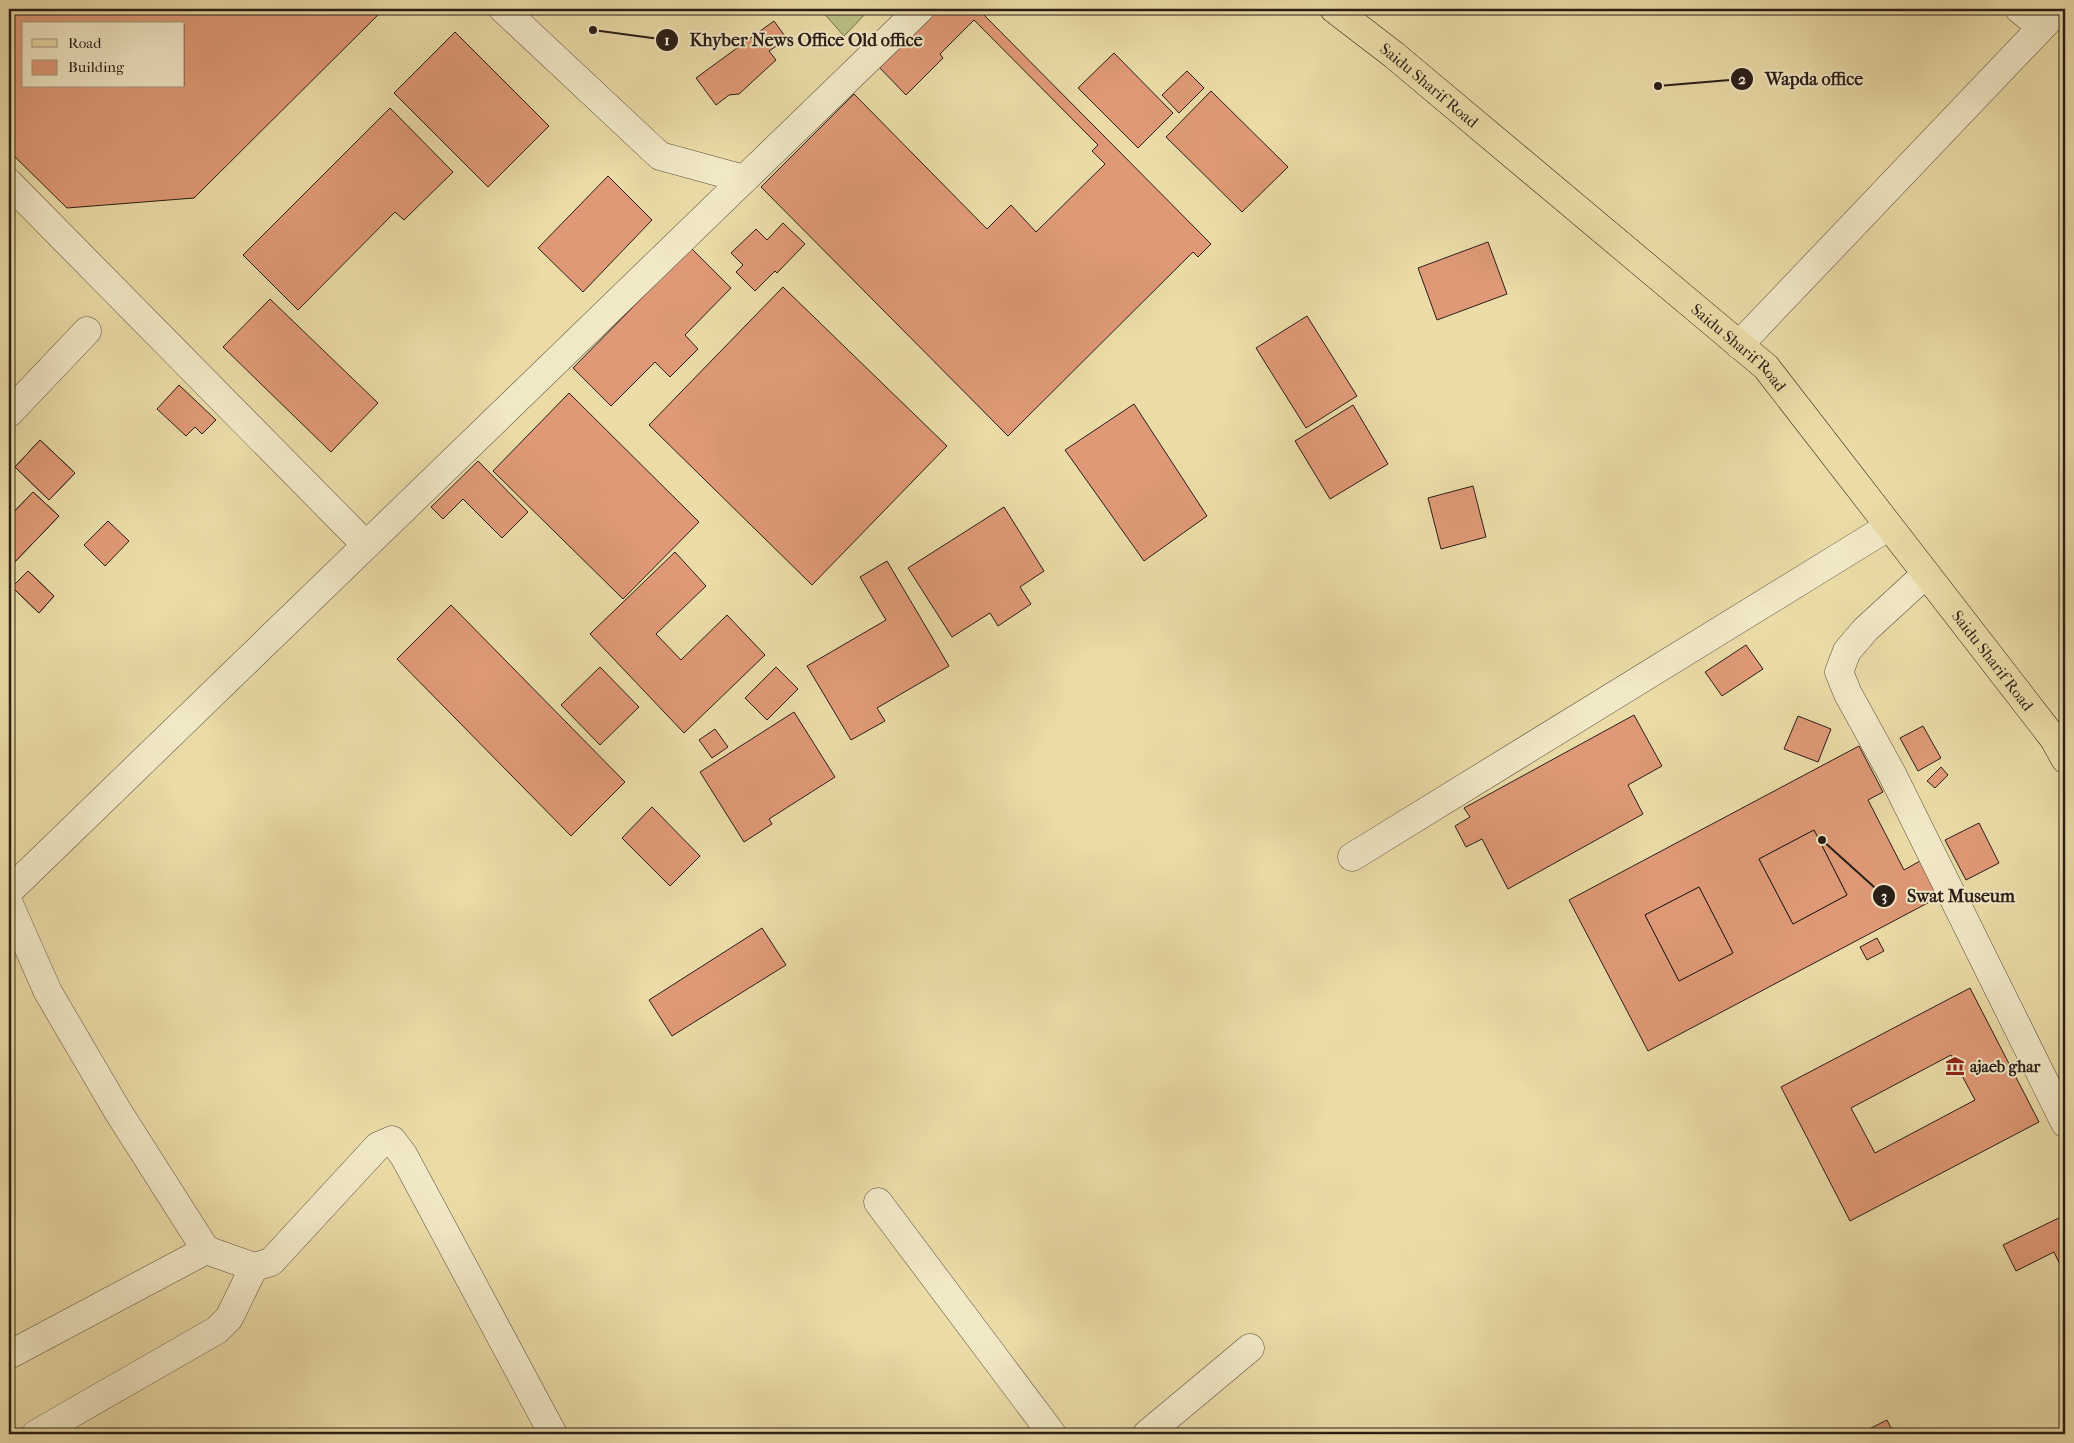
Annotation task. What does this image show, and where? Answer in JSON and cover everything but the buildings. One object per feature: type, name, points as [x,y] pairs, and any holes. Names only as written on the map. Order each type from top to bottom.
[{"type":"main road","name":"Saidu Sharif Road","points":[[1334,9],[1394,55],[1766,367],[2054,739],[2065,759]]},
{"type":"street","points":[[502,9],[660,156],[744,179]]},
{"type":"street","points":[[9,890],[920,9]]},
{"type":"street","points":[[1739,345],[2050,18],[2019,9]]},
{"type":"street","points":[[9,184],[366,546]]},
{"type":"street","points":[[9,414],[87,331]]},
{"type":"street","points":[[1352,858],[1888,527]]},
{"type":"street","points":[[1926,574],[1866,629],[1847,651],[1839,672],[1848,694],[1892,772],[2065,1123]]},
{"type":"street","points":[[9,904],[48,992],[117,1110],[206,1250],[254,1267],[271,1262],[378,1146],[392,1140],[404,1156],[553,1434]]},
{"type":"street","points":[[878,1202],[1052,1434]]},
{"type":"street","points":[[9,1355],[206,1250]]},
{"type":"street","points":[[36,1434],[217,1330],[230,1318],[254,1267]]},
{"type":"street","points":[[1148,1434],[1250,1348]]},
{"type":"green space","points":[[820,9],[870,9],[844,36]]},
{"type":"place","name":"Khyber News Office Old office","points":[[593,30]]},
{"type":"place","name":"Wapda office","points":[[1658,86]]},
{"type":"place","name":"Swat Museum","points":[[1822,840]]},
{"type":"place","name":"ajaeb ghar","points":[[1955,1066]]}]
